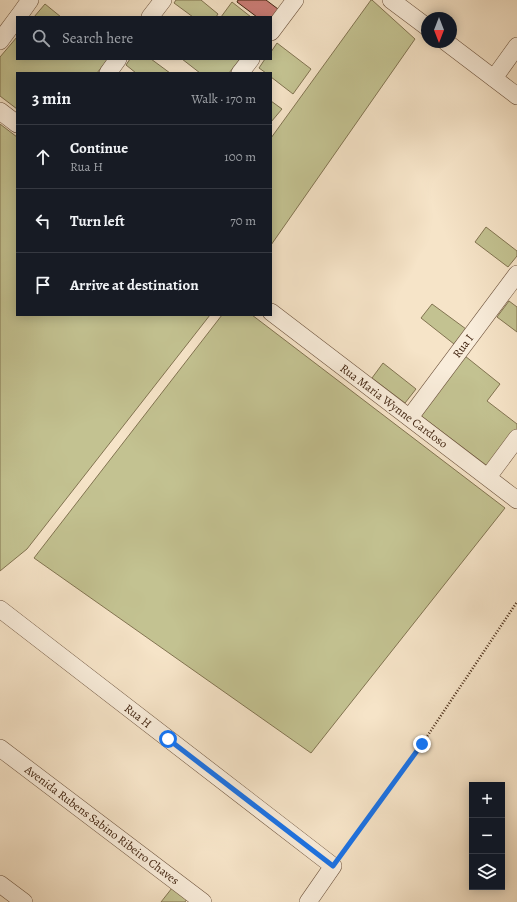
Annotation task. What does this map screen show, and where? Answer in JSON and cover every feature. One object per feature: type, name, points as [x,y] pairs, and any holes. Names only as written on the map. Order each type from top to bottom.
[{"type":"street","points":[[18,16],[30,0]]},
{"type":"street","points":[[151,16],[163,0]]},
{"type":"street","points":[[272,31],[295,0]]},
{"type":"street","points":[[392,0],[421,22]]},
{"type":"street","points":[[0,41],[16,18]]},
{"type":"street","points":[[494,78],[517,46]]},
{"type":"street","points":[[454,48],[517,96]]},
{"type":"street","points":[[109,72],[117,60]]},
{"type":"street","points":[[241,72],[250,60]]},
{"type":"street","points":[[0,111],[16,123]]},
{"type":"street","name":"Rua I","points":[[410,418],[517,274]]},
{"type":"street","name":"Rua Maria Wynne Cardoso","points":[[272,313],[517,500]]},
{"type":"street","points":[[488,477],[517,438]]},
{"type":"street","name":"Rua H","points":[[0,609],[333,866]]},
{"type":"street","name":"Avenida Rubens Sabino Ribeiro Chaves","points":[[0,748],[203,902]]},
{"type":"street","points":[[308,902],[333,866]]},
{"type":"street","points":[[0,884],[24,902]]},
{"type":"path","points":[[333,866],[422,744],[517,602]]},
{"type":"shaded area","points":[[176,0],[201,0],[218,14],[217,16],[192,16],[174,3]]},
{"type":"shaded area","points":[[371,0],[415,39],[272,244],[272,137]]},
{"type":"shaded area","points":[[232,2],[250,16],[222,16]]},
{"type":"shaded area","points":[[45,4],[60,16],[35,16]]},
{"type":"shaded area","points":[[16,38],[16,60],[107,60],[98,72],[16,72],[16,108],[0,96],[0,57]]},
{"type":"shaded area","points":[[277,43],[311,69],[293,94],[272,78],[272,72],[265,72],[259,68],[264,60],[272,60],[272,50]]},
{"type":"shaded area","points":[[129,60],[152,60],[169,72],[135,72],[126,65]]},
{"type":"shaded area","points":[[183,60],[239,60],[230,72],[199,72]]},
{"type":"shaded area","points":[[272,102],[282,109],[272,121]]},
{"type":"shaded area","points":[[0,124],[16,136],[16,316],[209,316],[27,549],[0,571]]},
{"type":"shaded area","points":[[486,227],[517,251],[517,256],[508,267],[475,242]]},
{"type":"shaded area","points":[[509,301],[517,307],[517,332],[497,317]]},
{"type":"shaded area","points":[[432,304],[466,329],[454,344],[421,318]]},
{"type":"shaded area","points":[[221,316],[253,316],[505,508],[311,753],[34,558]]},
{"type":"shaded area","points":[[465,356],[500,384],[487,401],[517,424],[517,434],[490,468],[420,415]]},
{"type":"shaded area","points":[[383,363],[416,389],[405,403],[372,378]]},
{"type":"shaded area","points":[[172,888],[187,899],[185,902],[161,902]]},
{"type":"building","points":[[238,0],[266,0],[278,9],[272,18],[272,16],[256,16],[237,2]]},
{"type":"route","points":[[168,739],[333,866],[422,744]]}]
